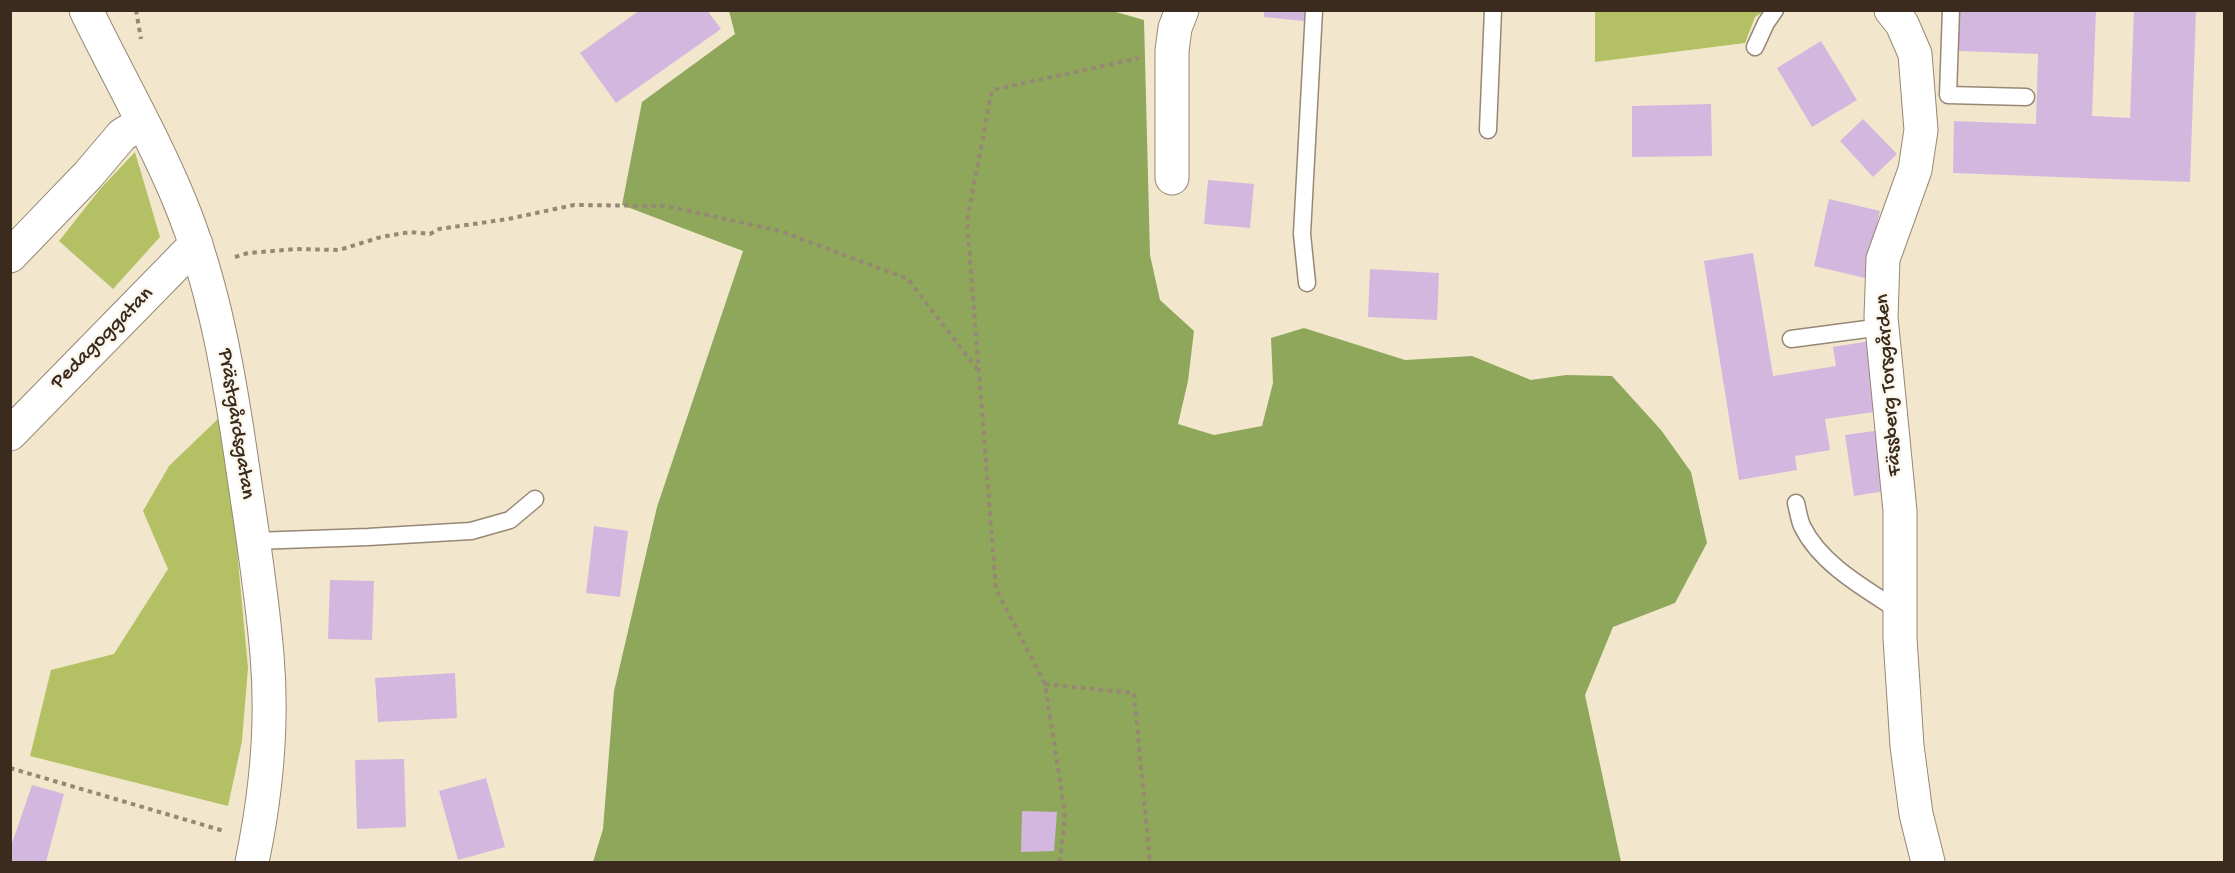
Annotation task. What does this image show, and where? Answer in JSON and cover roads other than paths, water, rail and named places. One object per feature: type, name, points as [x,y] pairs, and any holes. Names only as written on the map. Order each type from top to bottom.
[{"type":"street","name":"Prästgårdsgatan","points":[[86,10],[180,201],[199,255],[229,371],[254,541],[267,656],[268,755],[254,852]]},
{"type":"street","points":[[1172,178],[1172,51],[1175,28],[1182,10]]},
{"type":"street","name":"Fässberg Torsgården","points":[[1904,15],[1915,54],[1922,130],[1915,170],[1883,259],[1882,327],[1900,511],[1900,638],[1907,746],[1916,814],[1928,862]]},
{"type":"street","points":[[10,256],[88,175],[122,135],[143,122]]},
{"type":"street","name":"Pedagoggatan","points":[[10,434],[199,255]]},
{"type":"lane","points":[[1307,283],[1302,234],[1314,10]]},
{"type":"lane","points":[[1488,130],[1493,10]]},
{"type":"lane","points":[[1755,47],[1775,10]]},
{"type":"lane","points":[[1951,10],[1948,95],[2026,97]]},
{"type":"lane","points":[[1791,339],[1882,327]]},
{"type":"lane","points":[[254,541],[471,531],[510,520],[535,500]]},
{"type":"lane","points":[[1796,503],[1802,524],[1813,543],[1849,578],[1901,612]]}]
